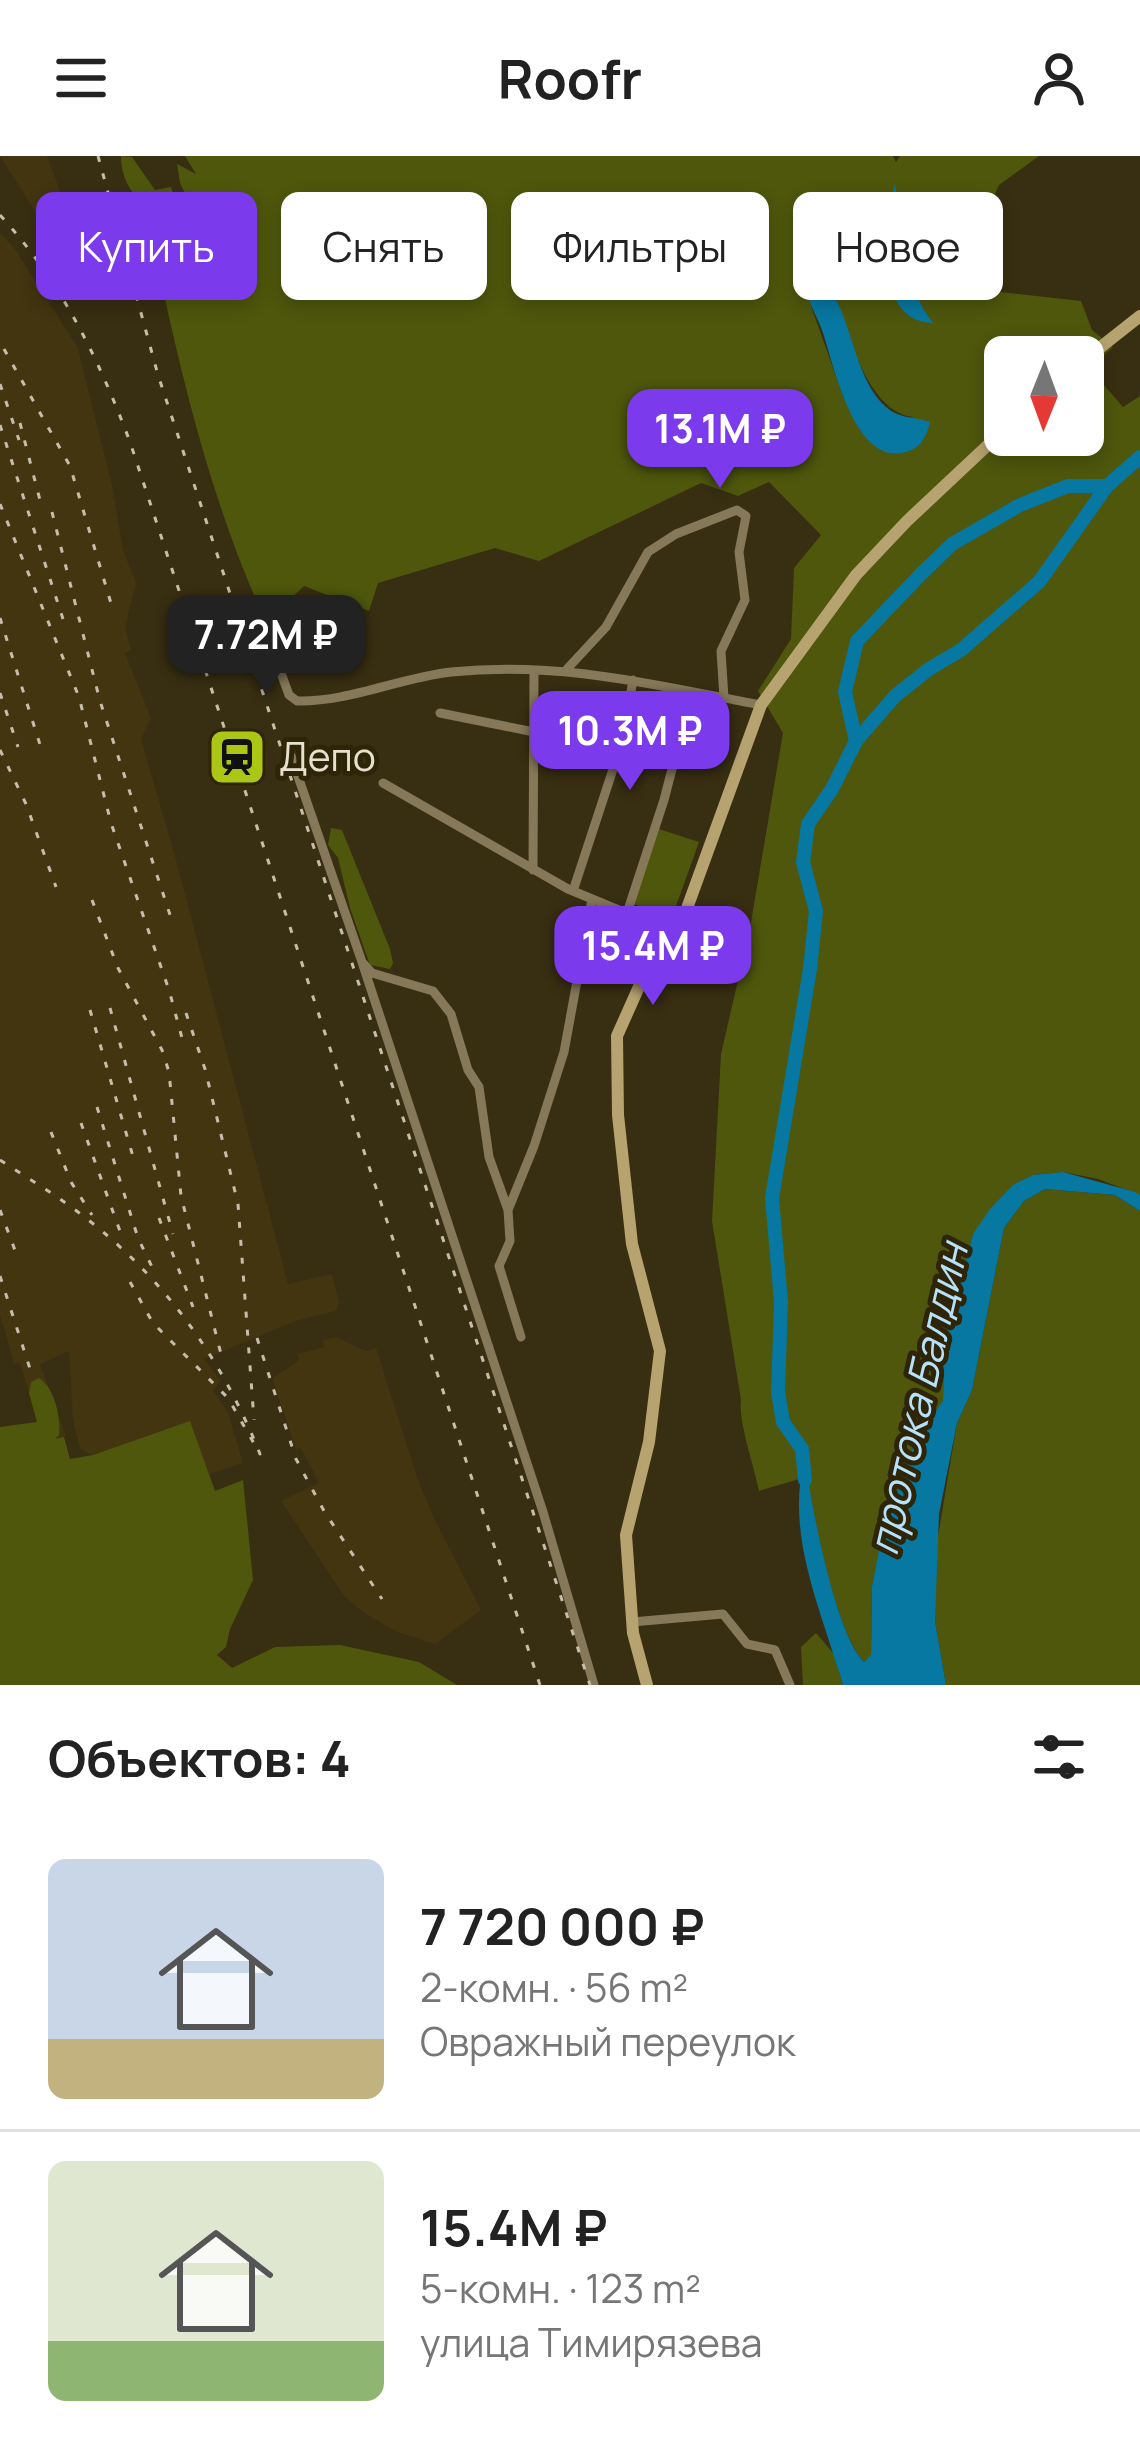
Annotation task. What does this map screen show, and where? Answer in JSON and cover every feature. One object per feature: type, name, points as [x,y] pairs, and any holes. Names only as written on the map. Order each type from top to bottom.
[{"type":"street","points":[[1104,344],[1140,316]]},
{"type":"street","points":[[646,1685],[632,1622],[626,1534],[649,1442],[659,1351],[632,1244],[617,1036],[629,1003],[686,911],[761,705],[856,574],[984,449]]},
{"type":"street","points":[[567,669],[607,627],[649,553],[676,534],[736,510],[746,516],[740,552],[745,600],[721,651],[724,698]]},
{"type":"street","points":[[262,621],[289,695],[297,701],[324,700],[452,672],[567,669],[761,705]]},
{"type":"street","points":[[533,870],[534,670]]},
{"type":"street","points":[[573,891],[622,742],[633,680]]},
{"type":"street","points":[[627,913],[664,800],[692,692]]},
{"type":"street","points":[[440,713],[533,732]]},
{"type":"street","points":[[292,756],[543,1512],[594,1685]]},
{"type":"street","points":[[383,783],[573,891],[672,932]]},
{"type":"street","points":[[508,1210],[564,1052],[592,898]]},
{"type":"street","points":[[362,962],[372,973],[433,991],[451,1014],[467,1070],[479,1088],[489,1157],[508,1210],[511,1241],[500,1265],[521,1336]]},
{"type":"street","points":[[632,1622],[723,1614],[747,1644],[775,1650],[790,1685]]},
{"type":"shaded area","points":[[0,156],[47,156],[60,192],[36,192],[36,212]]},
{"type":"shaded area","points":[[0,233],[36,282],[36,300],[47,300],[78,348],[123,550],[136,583],[125,627],[131,650],[125,653],[151,718],[141,739],[288,1284],[332,1274],[339,1302],[336,1311],[298,1320],[204,1359],[221,1381],[213,1390],[228,1412],[243,1463],[209,1474],[189,1422],[93,1456],[80,1449],[73,1420],[69,1351],[40,1364],[66,1436],[44,1443],[0,1315]]},
{"type":"shaded area","points":[[336,1337],[366,1351],[376,1348],[417,1477],[481,1610],[435,1644],[397,1632],[344,1596],[281,1501],[319,1483],[301,1448],[296,1449],[272,1379],[299,1360],[297,1354],[324,1347],[323,1340]]},
{"type":"green space","points":[[121,156],[132,157],[155,190],[171,187],[173,192],[132,192]]},
{"type":"green space","points":[[185,156],[893,156],[896,162],[900,156],[1039,156],[996,192],[793,192],[793,300],[817,300],[811,306],[843,396],[859,425],[914,417],[883,401],[871,384],[837,300],[1003,300],[1003,292],[1081,301],[1092,330],[1099,336],[984,336],[984,456],[1104,456],[1104,385],[1123,407],[1140,396],[1140,1195],[1063,1172],[1034,1175],[973,1234],[944,1347],[943,1400],[915,1442],[881,1540],[872,1586],[871,1656],[864,1662],[834,1597],[805,1463],[799,1479],[759,1491],[742,1420],[712,1221],[721,1054],[750,928],[783,733],[758,691],[791,639],[794,568],[821,535],[769,482],[738,496],[701,483],[539,561],[495,548],[378,583],[369,611],[304,586],[266,622],[233,541],[165,300],[257,300],[257,192],[184,192],[177,164],[196,174]]},
{"type":"green space","points":[[331,828],[342,830],[390,949],[390,969],[370,965],[338,858],[328,845]]},
{"type":"green space","points":[[659,829],[699,842],[671,920],[634,904]]},
{"type":"green space","points":[[1045,1189],[1115,1195],[1140,1211],[1140,1685],[946,1685],[935,1621],[935,1554],[957,1423],[972,1390],[1004,1228],[1024,1201]]},
{"type":"green space","points":[[39,1378],[56,1404],[59,1435],[55,1439],[64,1437],[70,1459],[190,1421],[215,1491],[243,1480],[253,1580],[226,1647],[217,1655],[232,1668],[275,1647],[340,1645],[419,1662],[457,1685],[0,1685],[0,1427],[37,1422],[29,1393],[31,1382]]},
{"type":"green space","points":[[816,1633],[834,1654],[843,1685],[803,1685],[801,1647]]},
{"type":"water","points":[[809,300],[836,300],[879,400],[897,414],[930,422],[917,447],[900,453],[884,451],[858,427]]},
{"type":"water","points":[[897,300],[920,300],[933,323],[914,318]]},
{"type":"water","points":[[1063,1172],[1135,1192],[1140,1195],[1140,1211],[1115,1195],[1045,1189],[1024,1201],[1004,1228],[972,1390],[957,1423],[939,1514],[935,1621],[946,1685],[843,1685],[803,1545],[799,1516],[805,1459],[834,1597],[853,1647],[864,1662],[871,1655],[872,1586],[881,1540],[915,1442],[943,1400],[944,1347],[973,1234],[1013,1185],[1033,1175]]},
{"type":"waterway","points":[[805,1480],[802,1449],[783,1422],[778,1392],[781,1302],[772,1198],[816,911],[803,862],[808,824],[856,741],[895,696],[961,650],[1039,582],[1107,486],[1140,457]]},
{"type":"waterway","points":[[856,741],[845,692],[857,641],[921,574],[952,544],[1020,505],[1068,486],[1107,486]]},
{"type":"railway","points":[[98,156],[158,375],[590,1685]]},
{"type":"railway","points":[[0,215],[60,294],[105,380],[130,442],[540,1685]]},
{"type":"railway","points":[[4,349],[70,466],[113,610]]},
{"type":"railway","points":[[0,384],[19,440]]},
{"type":"railway","points":[[20,423],[41,504]]},
{"type":"railway","points":[[0,425],[63,619]]},
{"type":"railway","points":[[0,504],[79,697],[111,823],[182,1038]]},
{"type":"railway","points":[[52,512],[100,701],[172,921]]},
{"type":"railway","points":[[0,618],[43,754]]},
{"type":"railway","points":[[0,693],[18,747]]},
{"type":"railway","points":[[0,750],[26,804],[56,887]]},
{"type":"railway","points":[[92,900],[118,968],[169,1072],[181,1196],[222,1358]]},
{"type":"railway","points":[[110,1008],[173,1234]]},
{"type":"railway","points":[[90,1010],[134,1160]]},
{"type":"railway","points":[[186,1013],[205,1069],[238,1204],[254,1420]]},
{"type":"railway","points":[[97,1107],[138,1238],[154,1271]]},
{"type":"railway","points":[[81,1123],[121,1234]]},
{"type":"railway","points":[[51,1132],[71,1182],[92,1215]]},
{"type":"railway","points":[[0,1160],[108,1236],[162,1290],[227,1384],[260,1454],[228,1398],[153,1323],[125,1273]]},
{"type":"railway","points":[[0,1210],[16,1253]]},
{"type":"railway","points":[[159,1218],[193,1307]]},
{"type":"railway","points":[[0,1276],[33,1378]]},
{"type":"railway","points":[[257,1338],[296,1459],[382,1599]]},
{"type":"place","name":"Депо","points":[[237,757]]},
{"type":"water label","name":"протока Балдин","points":[[918,1399]]}]
